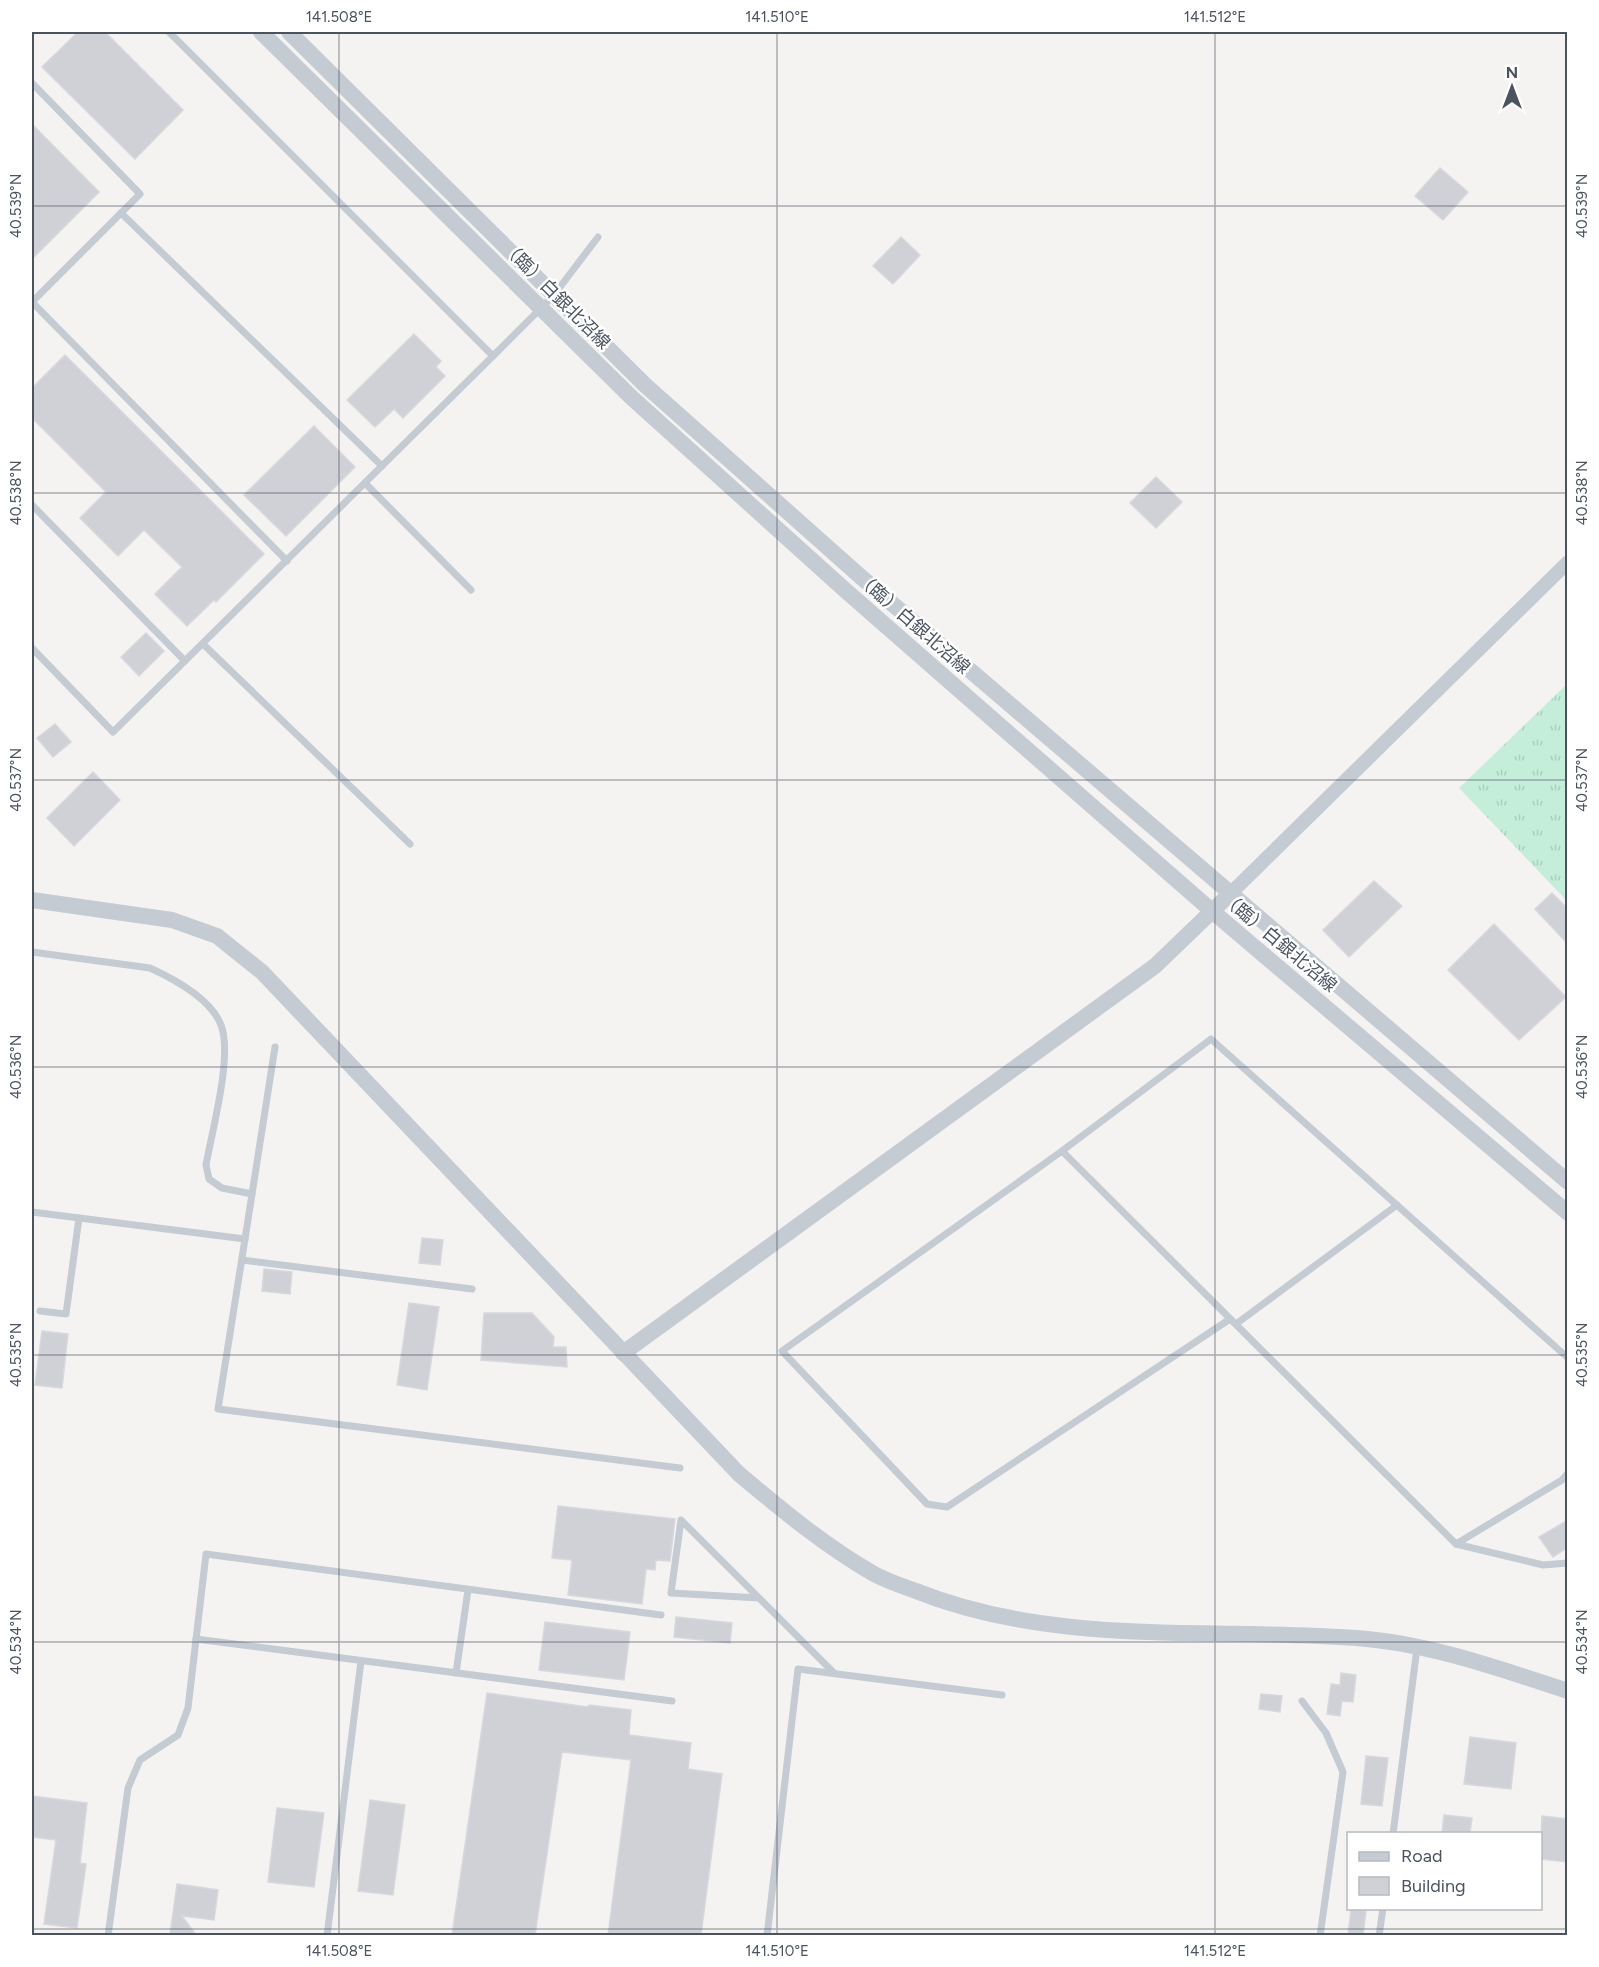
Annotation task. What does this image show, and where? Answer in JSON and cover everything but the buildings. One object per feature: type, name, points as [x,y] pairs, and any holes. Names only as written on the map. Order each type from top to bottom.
[{"type":"street","name":"（臨）白銀北沼線","points":[[261,32],[631,398],[845,590],[1212,911],[1568,1213]]},
{"type":"street","name":"（臨）白銀北沼線","points":[[288,32],[645,385],[861,577],[1232,891],[1568,1182]]},
{"type":"street","points":[[623,1353],[1155,966],[1568,562]]},
{"type":"street","points":[[32,900],[172,920],[217,936],[262,972],[739,1474],[804,1529],[876,1575],[945,1603],[1016,1620],[1091,1629],[1358,1638],[1417,1647],[1498,1668],[1568,1691]]},
{"type":"lane","points":[[169,32],[493,356]]},
{"type":"lane","points":[[32,83],[140,194],[32,302],[286,561]]},
{"type":"lane","points":[[121,213],[382,466]]},
{"type":"lane","points":[[32,648],[113,732],[554,295],[598,237]]},
{"type":"lane","points":[[364,483],[471,590]]},
{"type":"lane","points":[[32,505],[185,661]]},
{"type":"lane","points":[[203,644],[410,844]]},
{"type":"lane","points":[[32,952],[150,969],[168,976],[205,1004],[221,1024],[226,1052],[206,1165],[209,1179],[222,1188],[252,1194]]},
{"type":"lane","points":[[1396,1205],[1233,1321],[948,1507],[927,1504],[782,1351],[1062,1151],[1211,1040],[1568,1358]]},
{"type":"lane","points":[[275,1047],[218,1409],[680,1468]]},
{"type":"lane","points":[[1062,1151],[1456,1544],[1543,1564],[1568,1563]]},
{"type":"lane","points":[[32,1212],[245,1239]]},
{"type":"lane","points":[[40,1311],[66,1314],[79,1218]]},
{"type":"lane","points":[[242,1260],[472,1289]]},
{"type":"lane","points":[[1456,1544],[1562,1480],[1568,1473]]},
{"type":"lane","points":[[759,1598],[671,1593],[681,1520],[688,1528],[759,1598],[834,1673]]},
{"type":"lane","points":[[108,1935],[128,1788],[140,1760],[178,1735],[188,1708],[206,1554],[661,1615]]},
{"type":"lane","points":[[456,1673],[468,1590]]},
{"type":"lane","points":[[196,1640],[672,1701]]},
{"type":"lane","points":[[1393,1832],[1417,1647]]},
{"type":"lane","points":[[327,1935],[361,1661]]},
{"type":"lane","points":[[767,1935],[798,1669],[1002,1695]]},
{"type":"lane","points":[[1302,1701],[1326,1733],[1343,1772],[1320,1935]]},
{"type":"lane","points":[[1379,1935],[1383,1910]]},
{"type":"green space","points":[[1567,684],[1567,901],[1459,788]]}]
